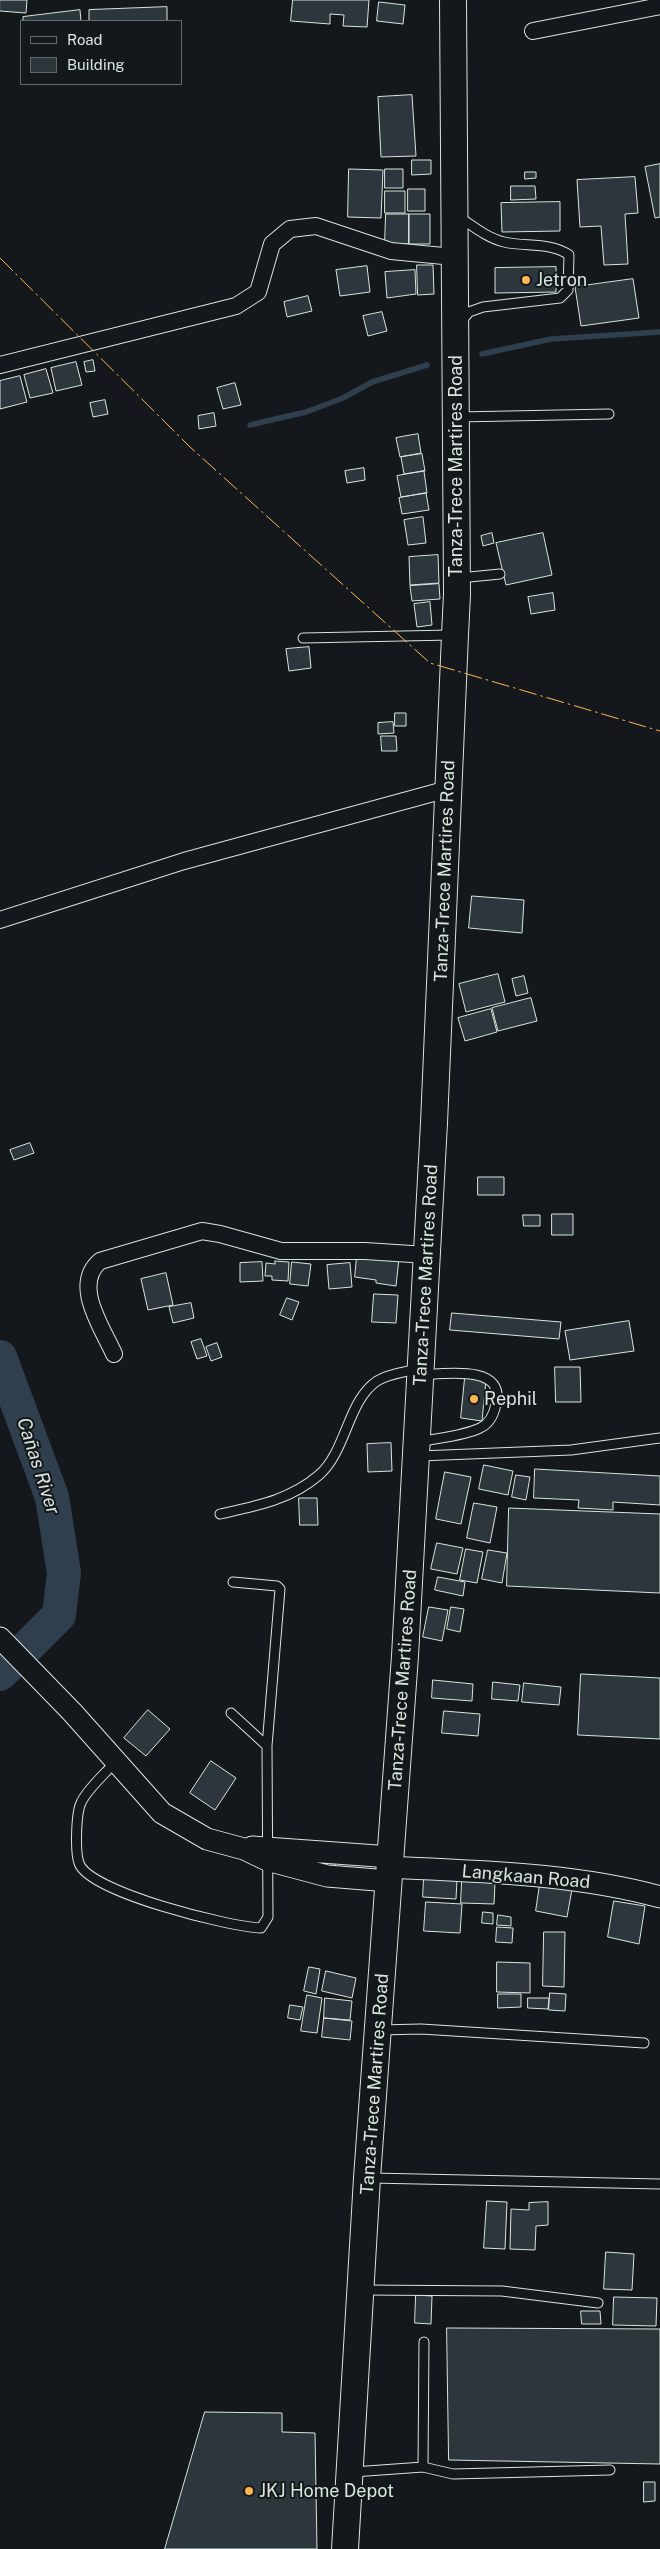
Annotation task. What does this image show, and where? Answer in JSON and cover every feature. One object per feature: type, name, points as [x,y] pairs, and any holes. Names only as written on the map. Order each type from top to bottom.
[{"type":"main road","name":"Tanza-Trece Martires Road","points":[[345,2549],[367,2178],[390,1868],[416,1449],[427,1255],[455,635],[453,0]]},
{"type":"street","points":[[533,31],[660,6]]},
{"type":"street","points":[[0,365],[236,306],[258,292],[272,244],[290,229],[316,226],[391,251],[454,257]]},
{"type":"street","points":[[0,920],[184,861],[448,789]]},
{"type":"street","points":[[114,1354],[89,1299],[88,1280],[91,1268],[100,1261],[202,1232],[220,1234],[281,1251],[365,1251],[427,1255]]},
{"type":"street","points":[[0,1638],[72,1712],[162,1813],[206,1839],[267,1854],[327,1876],[350,1878],[390,1868]]},
{"type":"street","points":[[267,1854],[350,1853],[390,1868]]},
{"type":"street","points":[[350,1853],[350,1878]]},
{"type":"street","name":"Langkaan Road","points":[[390,1868],[550,1877],[627,1888],[660,1897]]},
{"type":"lane","points":[[454,214],[492,238],[504,242],[561,249],[570,255],[568,290],[560,298],[483,307],[469,312],[455,330]]},
{"type":"lane","points":[[455,417],[609,414]]},
{"type":"lane","points":[[456,578],[500,574]]},
{"type":"lane","points":[[303,638],[455,635]]},
{"type":"lane","points":[[220,1514],[278,1500],[297,1492],[321,1474],[335,1455],[356,1406],[376,1381],[420,1371],[471,1374],[486,1377],[493,1382],[497,1392],[497,1402],[490,1420],[480,1428],[416,1449]]},
{"type":"lane","points":[[416,1449],[571,1450],[660,1438]]},
{"type":"lane","points":[[115,1762],[80,1803],[76,1843],[79,1864],[93,1879],[158,1906],[246,1928],[261,1928],[268,1917],[267,1746],[280,1588],[277,1586],[233,1582]]},
{"type":"lane","points":[[231,1713],[267,1746]]},
{"type":"lane","points":[[379,2030],[421,2029],[644,2043]]},
{"type":"lane","points":[[367,2178],[660,2184]]},
{"type":"lane","points":[[360,2290],[502,2291],[598,2303]]},
{"type":"lane","points":[[423,2467],[424,2342]]},
{"type":"lane","points":[[350,2472],[423,2467],[453,2474],[610,2470]]},
{"type":"building","points":[[0,0],[27,0],[26,13],[0,11]]},
{"type":"building","points":[[293,0],[369,0],[367,27],[343,26],[344,15],[330,14],[330,24],[291,21]]},
{"type":"building","points":[[379,2],[405,5],[403,24],[377,21]]},
{"type":"building","points":[[167,7],[167,20],[89,20],[89,10]]},
{"type":"building","points":[[80,10],[81,20],[23,20],[23,17]]},
{"type":"building","points":[[412,95],[416,156],[381,157],[378,97]]},
{"type":"building","points":[[412,160],[431,160],[431,174],[412,175]]},
{"type":"building","points":[[660,164],[660,217],[655,218],[645,167]]},
{"type":"building","points":[[349,169],[383,170],[381,218],[348,217]]},
{"type":"building","points":[[385,169],[403,169],[403,188],[385,188]]},
{"type":"building","points":[[525,172],[536,172],[536,178],[525,179]]},
{"type":"building","points":[[635,177],[638,213],[625,214],[628,264],[604,265],[601,226],[580,227],[577,180]]},
{"type":"building","points":[[511,186],[535,186],[536,199],[511,200]]},
{"type":"building","points":[[408,189],[425,189],[425,211],[408,211]]},
{"type":"building","points":[[385,191],[405,191],[405,213],[385,213]]},
{"type":"building","points":[[560,202],[560,231],[502,232],[501,203]]},
{"type":"building","points":[[386,214],[409,214],[409,244],[385,243]]},
{"type":"building","points":[[409,214],[430,214],[430,244],[409,244]]},
{"type":"building","points":[[417,265],[433,265],[434,294],[418,295]]},
{"type":"building","points":[[367,266],[370,292],[340,296],[336,270]]},
{"type":"building","name":"Jetron","points":[[556,267],[556,292],[495,293],[495,268]]},
{"type":"building","points":[[415,270],[416,294],[387,298],[385,272]]},
{"type":"building","points":[[633,279],[639,318],[581,326],[575,287]]},
{"type":"building","points":[[308,296],[312,311],[287,317],[284,302]]},
{"type":"building","points":[[382,312],[387,331],[368,336],[363,316]]},
{"type":"building","points":[[93,360],[95,371],[86,372],[84,362]]},
{"type":"building","points":[[76,362],[82,385],[56,391],[51,368]]},
{"type":"building","points":[[46,369],[53,393],[30,398],[24,375]]},
{"type":"building","points":[[20,376],[27,402],[0,409],[0,381]]},
{"type":"building","points":[[235,383],[241,405],[223,409],[217,388]]},
{"type":"building","points":[[105,400],[108,414],[93,417],[90,403]]},
{"type":"building","points":[[214,413],[216,426],[199,429],[198,416]]},
{"type":"building","points":[[418,434],[421,453],[400,457],[396,438]]},
{"type":"building","points":[[422,454],[425,471],[404,474],[401,457]]},
{"type":"building","points":[[364,468],[365,480],[347,483],[345,471]]},
{"type":"building","points":[[424,471],[427,493],[401,497],[397,476]]},
{"type":"building","points":[[426,493],[429,510],[402,514],[399,498]]},
{"type":"building","points":[[423,517],[426,543],[408,545],[404,520]]},
{"type":"building","points":[[492,533],[494,543],[483,546],[481,536]]},
{"type":"building","points":[[543,533],[552,575],[506,585],[496,543]]},
{"type":"building","points":[[438,555],[439,583],[410,585],[409,557]]},
{"type":"building","points":[[439,584],[440,599],[412,601],[410,586]]},
{"type":"building","points":[[553,593],[555,610],[531,614],[528,597]]},
{"type":"building","points":[[430,602],[432,625],[417,627],[414,604]]},
{"type":"building","points":[[309,647],[311,668],[289,671],[286,649]]},
{"type":"building","points":[[395,713],[406,713],[406,726],[395,726]]},
{"type":"building","points":[[393,722],[394,733],[378,734],[378,723]]},
{"type":"building","points":[[381,736],[396,736],[397,751],[382,751]]},
{"type":"building","points":[[472,896],[524,900],[522,933],[469,928]]},
{"type":"building","points":[[498,974],[505,1002],[466,1012],[459,984]]},
{"type":"building","points":[[524,976],[528,993],[516,996],[512,979]]},
{"type":"building","points":[[531,998],[537,1021],[498,1031],[492,1008]]},
{"type":"building","points":[[491,1009],[497,1032],[465,1041],[458,1018]]},
{"type":"building","points":[[30,1143],[34,1153],[14,1160],[10,1150]]},
{"type":"building","points":[[478,1177],[504,1177],[504,1195],[478,1195]]},
{"type":"building","points":[[552,1214],[573,1214],[573,1235],[552,1235]]},
{"type":"building","points":[[523,1215],[540,1215],[540,1226],[524,1226]]},
{"type":"building","points":[[357,1257],[399,1258],[396,1286],[376,1283],[376,1280],[355,1277]]},
{"type":"building","points":[[275,1261],[289,1262],[288,1281],[272,1280],[272,1276],[265,1276],[266,1263],[275,1264]]},
{"type":"building","points":[[262,1262],[263,1281],[240,1282],[240,1263]]},
{"type":"building","points":[[292,1262],[311,1264],[308,1286],[290,1284]]},
{"type":"building","points":[[350,1263],[352,1287],[329,1289],[327,1265]]},
{"type":"building","points":[[166,1273],[173,1305],[148,1310],[141,1279]]},
{"type":"building","points":[[374,1294],[398,1295],[396,1323],[372,1322]]},
{"type":"building","points":[[287,1298],[299,1302],[292,1320],[280,1315]]},
{"type":"building","points":[[191,1303],[194,1318],[173,1323],[169,1307]]},
{"type":"building","points":[[452,1313],[561,1322],[559,1339],[450,1330]]},
{"type":"building","points":[[629,1321],[634,1351],[570,1360],[565,1331]]},
{"type":"building","points":[[201,1339],[207,1356],[197,1359],[191,1342]]},
{"type":"building","points":[[217,1343],[222,1357],[211,1361],[206,1347]]},
{"type":"building","points":[[555,1367],[580,1367],[581,1402],[556,1402]]},
{"type":"building","name":"Rephil","points":[[465,1378],[486,1380],[482,1421],[461,1418]]},
{"type":"building","points":[[391,1443],[392,1471],[368,1472],[367,1444]]},
{"type":"building","points":[[484,1465],[513,1471],[508,1495],[479,1489]]},
{"type":"building","points":[[535,1469],[660,1476],[660,1505],[613,1502],[613,1510],[578,1508],[579,1500],[534,1498]]},
{"type":"building","points":[[445,1472],[471,1477],[461,1524],[436,1519]]},
{"type":"building","points":[[516,1475],[530,1477],[526,1500],[512,1497]]},
{"type":"building","points":[[299,1498],[317,1498],[318,1525],[300,1525]]},
{"type":"building","points":[[474,1503],[497,1507],[490,1543],[467,1538]]},
{"type":"building","points":[[509,1508],[660,1514],[660,1593],[507,1586]]},
{"type":"building","points":[[437,1543],[463,1548],[457,1574],[431,1569]]},
{"type":"building","points":[[466,1549],[483,1552],[477,1583],[460,1580]]},
{"type":"building","points":[[488,1550],[507,1553],[502,1583],[482,1579]]},
{"type":"building","points":[[438,1577],[465,1582],[463,1596],[435,1590]]},
{"type":"building","points":[[429,1607],[448,1610],[442,1641],[423,1637]]},
{"type":"building","points":[[451,1607],[464,1609],[460,1632],[447,1629]]},
{"type":"building","points":[[581,1674],[660,1678],[660,1739],[578,1735]]},
{"type":"building","points":[[433,1680],[473,1684],[472,1701],[432,1698]]},
{"type":"building","points":[[493,1682],[520,1685],[518,1701],[492,1699]]},
{"type":"building","points":[[524,1683],[561,1687],[559,1705],[522,1702]]},
{"type":"building","points":[[148,1710],[170,1729],[146,1756],[124,1738]]},
{"type":"building","points":[[444,1711],[480,1714],[478,1736],[442,1733]]},
{"type":"building","points":[[211,1761],[236,1778],[215,1810],[190,1793]]},
{"type":"building","points":[[323,1858],[335,1858],[335,1870],[323,1870]]},
{"type":"building","points":[[424,1878],[457,1880],[456,1899],[423,1897]]},
{"type":"building","points":[[462,1881],[495,1883],[494,1904],[461,1903]]},
{"type":"building","points":[[540,1884],[572,1889],[567,1917],[536,1911]]},
{"type":"building","points":[[614,1901],[645,1906],[639,1944],[608,1937]]},
{"type":"building","points":[[426,1902],[462,1904],[460,1933],[424,1931]]},
{"type":"building","points":[[483,1912],[493,1913],[493,1924],[482,1923]]},
{"type":"building","points":[[498,1915],[511,1917],[511,1926],[497,1925]]},
{"type":"building","points":[[497,1927],[513,1928],[512,1943],[496,1942]]},
{"type":"building","points":[[544,1932],[565,1932],[564,1987],[543,1986]]},
{"type":"building","points":[[497,1962],[530,1963],[530,1993],[497,1992]]},
{"type":"building","points":[[309,1967],[320,1969],[316,1994],[304,1991]]},
{"type":"building","points":[[326,1971],[356,1978],[352,1998],[322,1991]]},
{"type":"building","points":[[550,1993],[566,1994],[565,2011],[549,2010]]},
{"type":"building","points":[[498,1994],[521,1994],[521,2007],[498,2008]]},
{"type":"building","points":[[307,1995],[322,1998],[317,2033],[301,2031]]},
{"type":"building","points":[[325,1998],[352,2001],[350,2020],[324,2018]]},
{"type":"building","points":[[528,1998],[549,1998],[548,2009],[528,2008]]},
{"type":"building","points":[[290,2005],[303,2007],[300,2020],[288,2018]]},
{"type":"building","points":[[324,2018],[352,2021],[350,2040],[322,2037]]},
{"type":"building","points":[[487,2201],[507,2202],[505,2249],[484,2248]]},
{"type":"building","points":[[548,2202],[548,2225],[536,2226],[535,2250],[510,2249],[511,2209],[529,2210],[529,2203]]},
{"type":"building","points":[[606,2252],[634,2254],[632,2290],[604,2289]]},
{"type":"building","points":[[416,2295],[432,2296],[431,2324],[415,2323]]},
{"type":"building","points":[[614,2297],[657,2298],[656,2326],[613,2325]]},
{"type":"building","points":[[581,2311],[600,2311],[601,2324],[582,2324]]},
{"type":"building","points":[[447,2328],[660,2329],[660,2464],[449,2460]]},
{"type":"building","name":"JKJ Home Depot","points":[[205,2412],[282,2413],[282,2432],[315,2433],[317,2549],[165,2549]]},
{"type":"building","points":[[644,2482],[655,2482],[655,2501],[644,2502]]},
{"type":"waterway","points":[[482,354],[551,339],[660,332]]},
{"type":"waterway","points":[[250,425],[306,412],[343,398],[372,382],[427,365]]},
{"type":"waterway","name":"Cañas River","points":[[0,1357],[52,1497],[64,1573],[59,1615],[0,1674]]},
{"type":"power","points":[[0,258],[190,447],[430,663],[660,731]]},
{"type":"place","name":"Jetron","points":[[526,280]]},
{"type":"place","name":"Rephil","points":[[474,1399]]},
{"type":"place","name":"JKJ Home Depot","points":[[249,2491]]}]
